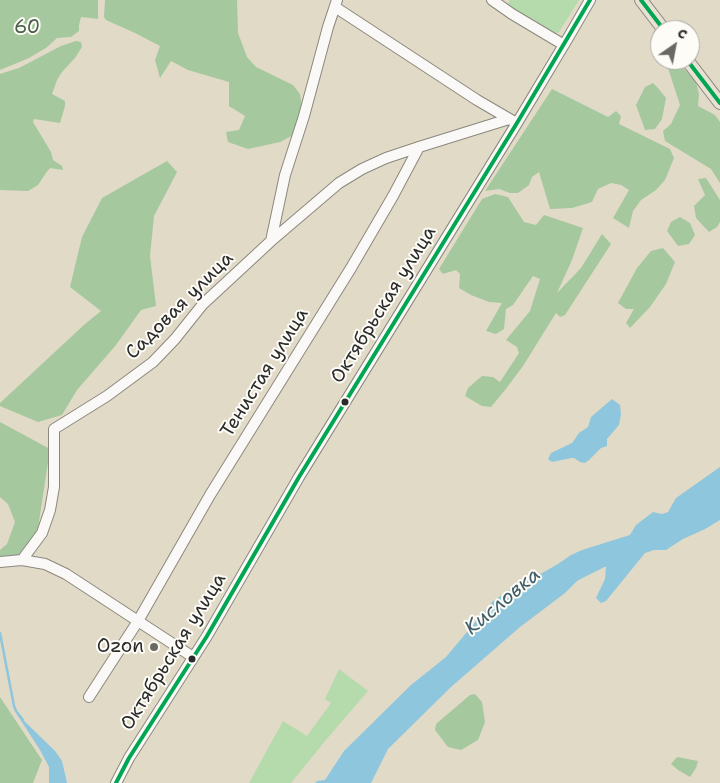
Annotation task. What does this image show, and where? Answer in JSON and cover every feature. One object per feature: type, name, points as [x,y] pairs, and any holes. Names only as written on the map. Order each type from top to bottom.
[{"type":"main road","points":[[642,0],[657,20]]},
{"type":"main road","points":[[695,70],[720,103]]},
{"type":"street","points":[[492,0],[564,45]]},
{"type":"street","name":"Октябрьская улица","points":[[116,783],[207,636],[299,477],[513,121],[564,45],[590,0]]},
{"type":"street","points":[[271,241],[285,175],[298,137],[336,3],[477,100],[513,121]]},
{"type":"street","points":[[419,147],[513,121]]},
{"type":"street","name":"Садовая улица","points":[[22,560],[42,533],[50,510],[54,487],[54,429],[107,396],[153,362],[204,304],[271,241],[339,183],[362,169],[386,158],[419,147]]},
{"type":"street","name":"Тенистая улица","points":[[89,697],[138,621],[210,495],[351,268],[419,147]]},
{"type":"street","points":[[0,562],[22,560],[45,564],[66,574],[193,657]]},
{"type":"green space","name":"60","points":[[0,0],[98,0],[98,19],[81,17],[79,31],[71,37],[57,38],[46,48],[29,58],[0,70]]},
{"type":"green space","points":[[105,0],[237,0],[238,33],[247,57],[256,67],[293,85],[300,94],[302,107],[297,133],[280,142],[248,149],[228,142],[226,132],[239,130],[245,116],[229,106],[229,82],[188,70],[171,61],[160,78],[155,60],[160,46],[106,20],[104,17]]},
{"type":"green space","points":[[510,0],[579,0],[559,32],[553,34],[507,5]]},
{"type":"green space","points":[[76,41],[81,42],[82,47],[62,72],[52,94],[65,101],[60,123],[34,119],[33,122],[51,152],[53,160],[62,166],[63,170],[50,168],[38,185],[28,191],[0,190],[0,74],[19,68],[61,46]]},
{"type":"green space","points":[[669,70],[685,70],[696,82],[699,94],[698,106],[715,115],[720,122],[720,183],[711,169],[665,141],[663,131],[671,124],[680,105]]},
{"type":"green space","points":[[653,83],[666,98],[662,119],[655,129],[645,130],[636,105],[645,87]]},
{"type":"green space","points":[[552,89],[608,117],[616,111],[621,116],[619,124],[670,149],[674,158],[665,180],[656,190],[641,200],[633,211],[629,228],[613,218],[629,190],[621,185],[611,183],[598,189],[592,202],[572,208],[550,209],[539,172],[532,177],[529,185],[518,193],[510,193],[499,189],[485,191]]},
{"type":"green space","points":[[167,161],[177,172],[154,216],[150,256],[156,306],[141,310],[116,345],[77,390],[62,415],[38,422],[0,406],[0,403],[101,311],[70,287],[82,237],[102,198]]},
{"type":"green space","points":[[706,178],[720,200],[720,222],[717,227],[709,232],[696,218],[694,206],[705,195],[698,179]]},
{"type":"green space","points":[[495,194],[508,197],[524,222],[536,225],[544,215],[583,228],[572,260],[557,293],[581,268],[602,234],[611,244],[565,315],[560,317],[556,313],[523,366],[491,407],[482,406],[465,396],[468,388],[482,376],[493,377],[500,382],[519,353],[517,347],[506,340],[530,311],[540,279],[533,276],[513,305],[506,309],[504,329],[496,334],[486,331],[502,303],[489,302],[471,295],[459,288],[460,274],[456,270],[443,274],[439,269],[482,199]]},
{"type":"green space","points":[[680,217],[690,223],[695,235],[689,244],[678,246],[667,231],[671,222]]},
{"type":"green space","points":[[663,248],[675,262],[666,284],[650,307],[630,328],[626,323],[634,309],[626,309],[618,303],[637,268],[651,251]]},
{"type":"green space","points":[[0,422],[50,449],[38,528],[22,555],[6,559],[0,556],[0,550],[7,544],[15,522],[8,504],[0,497]]},
{"type":"green space","points":[[339,669],[368,691],[291,783],[249,783],[283,721],[307,736],[331,703],[325,699]]},
{"type":"green space","points":[[475,694],[482,702],[485,722],[478,740],[461,750],[448,747],[435,730],[436,724],[470,695]]},
{"type":"green space","points":[[0,697],[42,760],[33,783],[0,783]]},
{"type":"green space","points":[[677,757],[698,761],[690,777],[671,764]]},
{"type":"water","points":[[612,399],[620,405],[621,414],[619,425],[607,439],[607,446],[601,448],[585,463],[574,458],[552,462],[548,459],[551,453],[572,443],[579,433],[588,427],[591,417]]},
{"type":"water","points":[[720,467],[720,520],[666,550],[654,550],[645,553],[606,601],[601,603],[596,598],[605,579],[606,567],[599,556],[593,560],[583,575],[565,593],[520,627],[451,687],[388,749],[371,783],[315,783],[325,780],[344,751],[411,685],[446,657],[493,601],[571,555],[630,535],[636,525],[653,512],[662,514],[668,512],[676,498]]},
{"type":"water","points":[[16,713],[55,751],[62,761],[67,783],[49,783],[49,767]]},
{"type":"waterway","name":"Кисловка","points":[[573,575],[619,552]]},
{"type":"waterway","points":[[0,633],[14,706],[23,720]]},
{"type":"transit line","points":[[116,783],[129,758],[207,636],[299,477],[517,123],[590,0]]},
{"type":"transit line","points":[[641,0],[656,20]]},
{"type":"transit line","points":[[695,70],[720,103]]},
{"type":"place","name":"Ozon","points":[[154,647]]}]
